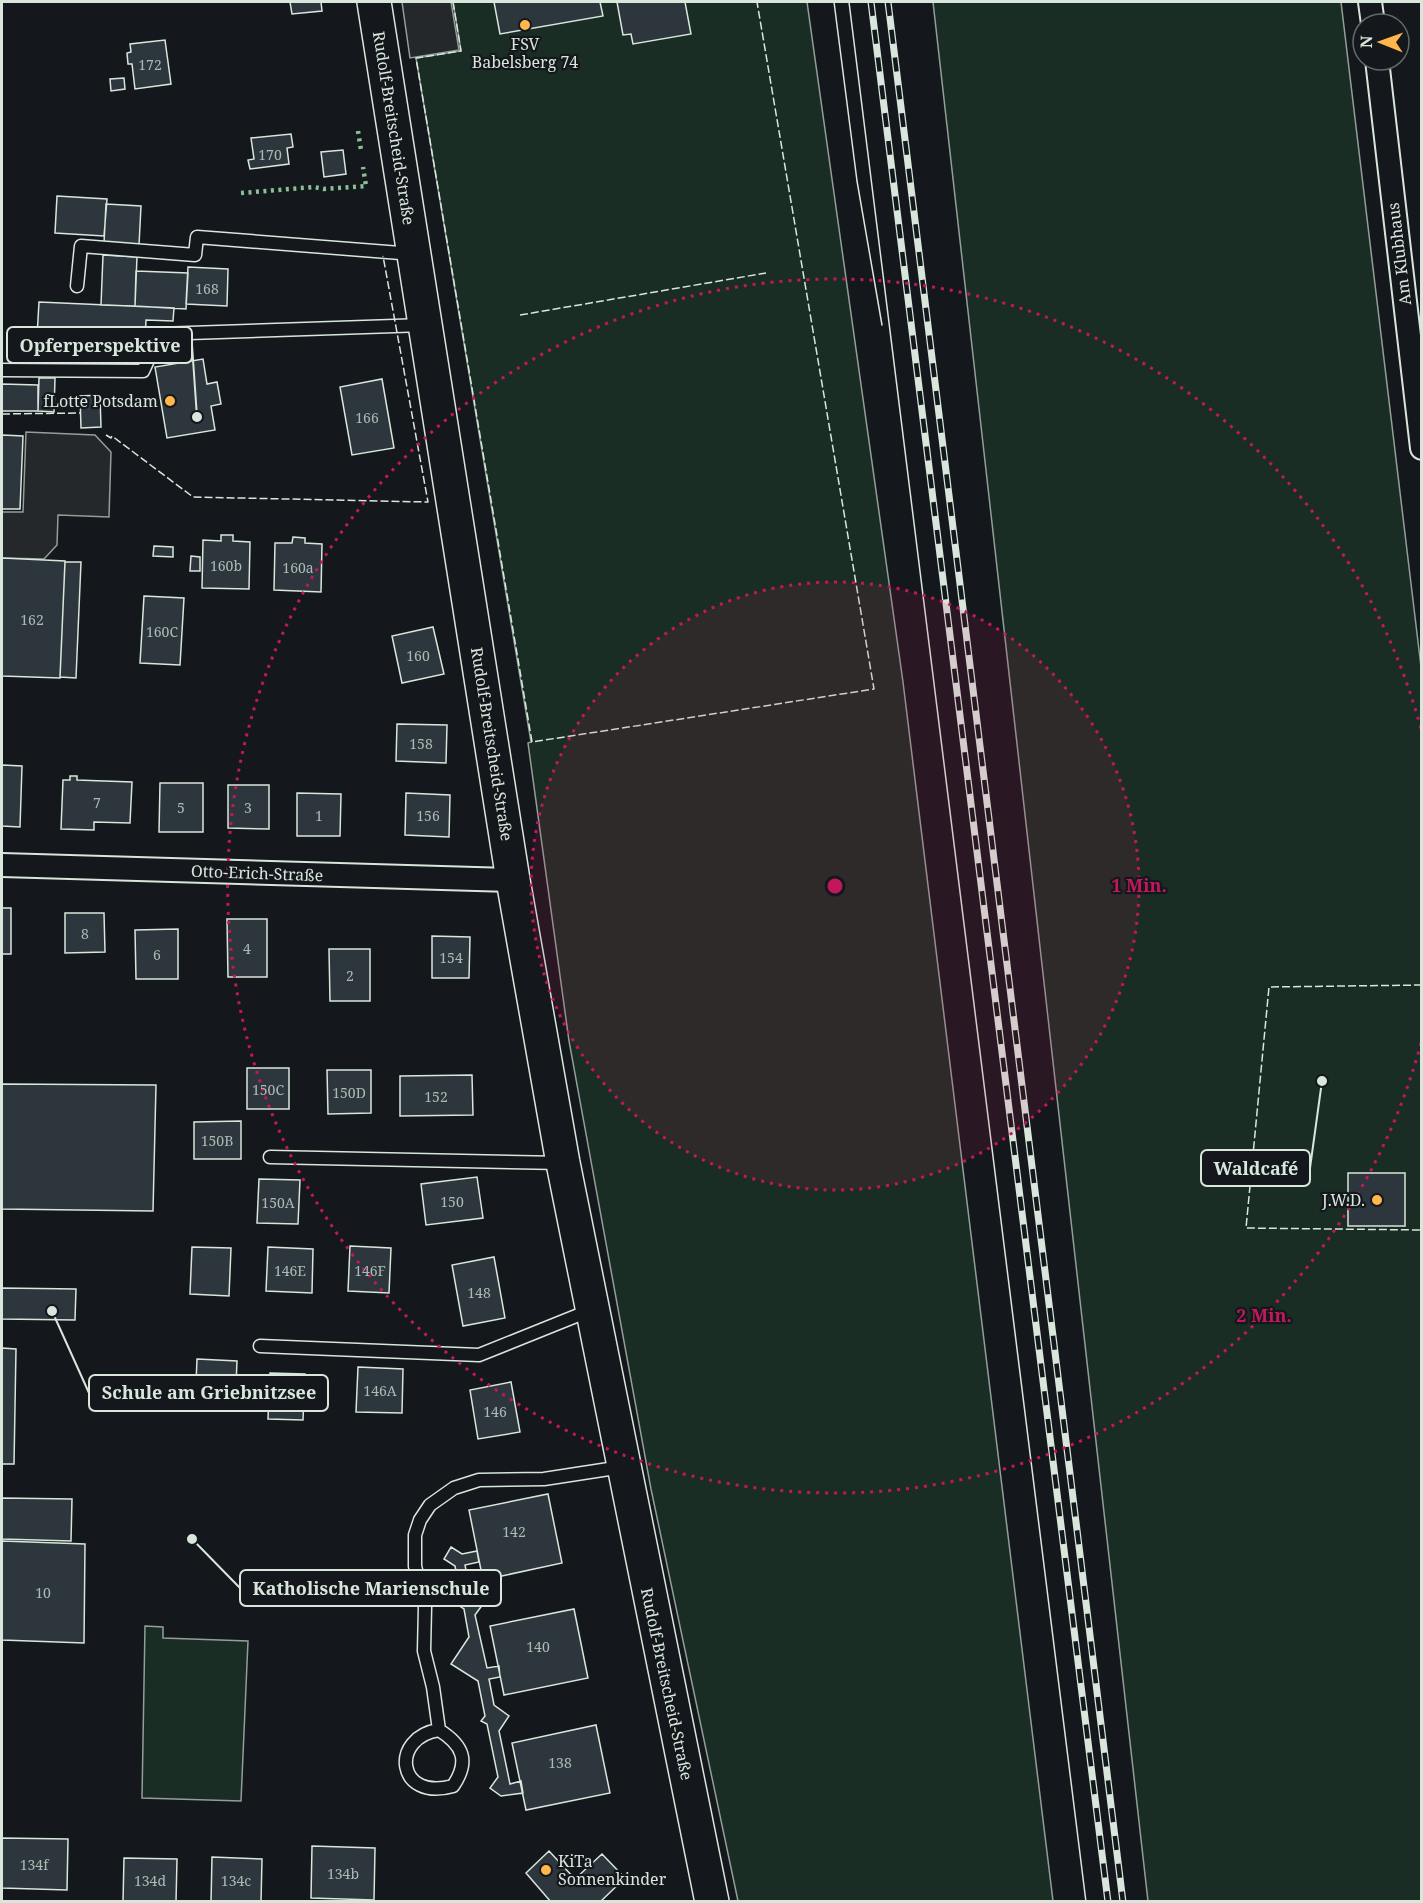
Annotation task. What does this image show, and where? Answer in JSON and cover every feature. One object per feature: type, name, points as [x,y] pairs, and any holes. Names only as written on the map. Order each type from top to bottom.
[{"type":"street","name":"Rudolf-Breitscheid-Straße","points":[[374,2],[398,253],[410,326],[563,1162],[622,1467],[712,1902]]},
{"type":"street","name":"Am Klubhaus","points":[[1378,72],[1422,448]]},
{"type":"street","name":"Otto-Erich-Straße","points":[[2,865],[513,880]]},
{"type":"lane","points":[[77,286],[81,246],[195,255],[197,237],[398,253]]},
{"type":"lane","points":[[2,370],[142,371],[160,334],[410,326]]},
{"type":"lane","points":[[270,1157],[563,1162]]},
{"type":"lane","points":[[260,1346],[479,1355],[592,1309]]},
{"type":"lane","points":[[439,1730],[433,1687],[424,1651],[425,1607],[415,1566],[416,1535],[420,1520],[429,1505],[454,1488],[479,1480],[544,1479],[622,1467]]},
{"type":"lane","points":[[439,1730],[455,1740],[463,1758],[462,1773],[453,1786],[426,1789],[415,1783],[408,1772],[406,1754],[414,1741],[426,1732],[439,1730]]},
{"type":"green space","points":[[453,2],[807,2],[903,682],[1053,1901],[738,1901],[651,1489],[569,1041],[528,743],[531,742],[416,58],[461,51]]},
{"type":"green space","points":[[933,2],[1341,2],[1422,675],[1421,1901],[1148,1901]]},
{"type":"green space","points":[[145,1626],[163,1627],[163,1638],[248,1641],[241,1801],[142,1798]]},
{"type":"shaded area","points":[[402,2],[451,2],[459,50],[410,58]]},
{"type":"shaded area","points":[[26,432],[95,435],[111,452],[109,517],[58,515],[57,545],[44,559],[2,558],[2,512],[23,512]]},
{"type":"building","points":[[290,2],[321,2],[322,11],[292,14]]},
{"type":"building","name":"FSV Babelsberg 74","points":[[494,2],[600,2],[603,16],[500,34]]},
{"type":"building","points":[[617,2],[685,2],[691,34],[633,44],[631,34],[623,35]]},
{"type":"building","points":[[165,40],[171,84],[135,89],[132,64],[128,64],[127,53],[131,52],[130,44]]},
{"type":"building","points":[[124,78],[125,89],[111,91],[110,79]]},
{"type":"building","points":[[291,134],[293,147],[287,148],[289,164],[250,169],[248,160],[254,159],[251,138]]},
{"type":"building","points":[[343,150],[346,174],[324,177],[321,152]]},
{"type":"building","points":[[57,196],[107,199],[104,236],[55,233]]},
{"type":"building","points":[[106,204],[141,206],[139,245],[104,243]]},
{"type":"building","points":[[103,255],[137,257],[135,306],[101,305]]},
{"type":"building","points":[[188,267],[228,269],[227,306],[186,304]]},
{"type":"building","points":[[136,271],[188,273],[186,309],[135,306]]},
{"type":"building","points":[[39,302],[174,308],[173,321],[146,320],[144,359],[36,354]]},
{"type":"building","points":[[203,359],[207,384],[217,382],[221,404],[211,406],[215,430],[167,438],[155,367]]},
{"type":"building","points":[[39,378],[55,378],[54,412],[38,411]]},
{"type":"building","points":[[382,379],[394,448],[352,455],[340,387]]},
{"type":"building","points":[[2,384],[38,385],[38,411],[2,411]]},
{"type":"building","points":[[100,395],[101,427],[81,428],[80,396]]},
{"type":"building","points":[[2,435],[23,436],[20,509],[2,509]]},
{"type":"building","points":[[221,535],[233,535],[233,541],[250,542],[249,589],[202,588],[203,540],[221,541]]},
{"type":"building","points":[[293,537],[305,538],[305,543],[322,544],[321,592],[274,590],[275,543],[292,543]]},
{"type":"building","points":[[154,546],[173,547],[173,557],[153,556]]},
{"type":"building","points":[[191,556],[200,557],[200,571],[190,571]]},
{"type":"building","points":[[2,558],[65,561],[60,678],[2,676]]},
{"type":"building","points":[[65,562],[81,562],[76,678],[60,677]]},
{"type":"building","points":[[144,596],[184,598],[180,665],[140,663]]},
{"type":"building","points":[[433,627],[444,674],[402,683],[392,636]]},
{"type":"building","points":[[397,724],[447,725],[446,763],[396,761]]},
{"type":"building","points":[[2,765],[22,766],[20,827],[2,826]]},
{"type":"building","points":[[70,776],[77,776],[77,780],[132,782],[130,823],[94,822],[94,830],[61,829],[63,780],[70,780]]},
{"type":"building","points":[[160,783],[203,783],[203,832],[159,832]]},
{"type":"building","points":[[228,785],[269,785],[269,829],[228,828]]},
{"type":"building","points":[[297,793],[341,794],[340,836],[297,836]]},
{"type":"building","points":[[406,793],[450,795],[449,837],[405,835]]},
{"type":"building","points":[[2,908],[11,908],[11,954],[2,954]]},
{"type":"building","points":[[65,913],[104,913],[105,952],[65,953]]},
{"type":"building","points":[[227,919],[267,919],[267,977],[228,977]]},
{"type":"building","points":[[178,929],[178,979],[136,979],[135,930]]},
{"type":"building","points":[[432,936],[470,937],[469,978],[432,978]]},
{"type":"building","points":[[329,949],[370,949],[370,1001],[330,1001]]},
{"type":"building","points":[[247,1068],[289,1068],[289,1109],[247,1109]]},
{"type":"building","points":[[327,1070],[371,1070],[371,1113],[328,1114]]},
{"type":"building","points":[[472,1075],[473,1115],[400,1116],[400,1076]]},
{"type":"building","points":[[2,1084],[156,1085],[153,1211],[2,1209]]},
{"type":"building","points":[[241,1121],[241,1159],[194,1159],[194,1122]]},
{"type":"building","name":"J.W.D.","points":[[1348,1173],[1405,1173],[1405,1226],[1348,1226]]},
{"type":"building","points":[[477,1177],[483,1218],[426,1225],[421,1184]]},
{"type":"building","points":[[259,1179],[300,1180],[298,1224],[257,1223]]},
{"type":"building","points":[[350,1246],[391,1248],[389,1293],[348,1291]]},
{"type":"building","points":[[192,1247],[231,1248],[229,1296],[190,1294]]},
{"type":"building","points":[[268,1247],[313,1249],[312,1293],[266,1291]]},
{"type":"building","points":[[494,1257],[505,1318],[463,1326],[452,1265]]},
{"type":"building","points":[[2,1288],[76,1289],[75,1320],[2,1319]]},
{"type":"building","points":[[2,1348],[16,1349],[14,1464],[2,1464]]},
{"type":"building","points":[[197,1359],[237,1361],[235,1409],[195,1407]]},
{"type":"building","points":[[358,1367],[403,1369],[402,1413],[356,1412]]},
{"type":"building","points":[[270,1373],[305,1374],[303,1420],[268,1419]]},
{"type":"building","points":[[511,1382],[520,1432],[478,1439],[470,1390]]},
{"type":"building","points":[[548,1494],[562,1563],[483,1580],[469,1510]]},
{"type":"building","points":[[2,1498],[72,1499],[71,1541],[2,1539]]},
{"type":"building","points":[[2,1541],[85,1544],[84,1643],[2,1640]]},
{"type":"building","points":[[451,1547],[462,1554],[477,1551],[479,1562],[465,1565],[470,1591],[486,1600],[475,1615],[487,1668],[499,1666],[500,1677],[489,1679],[494,1705],[509,1716],[499,1731],[510,1784],[521,1781],[523,1793],[501,1796],[490,1788],[498,1777],[487,1724],[481,1721],[485,1716],[478,1681],[451,1664],[469,1637],[464,1609],[458,1605],[462,1600],[455,1566],[444,1559]]},
{"type":"building","points":[[574,1609],[588,1678],[504,1695],[490,1626]]},
{"type":"building","points":[[596,1725],[610,1793],[526,1810],[512,1743]]},
{"type":"building","points":[[2,1838],[68,1839],[67,1890],[2,1888]]},
{"type":"building","points":[[312,1846],[375,1848],[374,1900],[311,1898]]},
{"type":"building","points":[[549,1851],[575,1879],[602,1854],[625,1878],[600,1902],[551,1902],[526,1873]]},
{"type":"building","points":[[212,1857],[262,1859],[261,1902],[211,1902]]},
{"type":"building","points":[[124,1858],[177,1859],[176,1902],[123,1902]]},
{"type":"tram line","points":[[834,2],[857,181],[882,325]]},
{"type":"tram line","points":[[849,2],[1086,1902]]},
{"type":"railway","points":[[871,2],[1108,1902]]},
{"type":"railway","points":[[888,2],[1123,1902]]},
{"type":"hedge","points":[[358,131],[361,150]]},
{"type":"hedge","points":[[241,193],[314,187],[324,189],[366,186],[363,167]]},
{"type":"fence","points":[[453,2],[461,51],[416,58],[532,742],[874,689],[757,2]]},
{"type":"fence","points":[[106,435],[111,438],[112,436],[193,497],[428,502],[383,256]]},
{"type":"fence","points":[[520,315],[766,273]]},
{"type":"fence","points":[[2,414],[81,413]]},
{"type":"fence","points":[[1422,985],[1269,987],[1246,1228],[1422,1230]]},
{"type":"place","name":"FSV Babelsberg 74","points":[[525,25]]},
{"type":"place","name":"fLotte Potsdam","points":[[170,401]]},
{"type":"place","name":"Opferperspektive","points":[[197,417]]},
{"type":"place","name":"Waldcafé","points":[[1322,1081]]},
{"type":"place","name":"J.W.D.","points":[[1377,1200]]},
{"type":"place","name":"Schule am Griebnitzsee","points":[[52,1311]]},
{"type":"place","name":"Katholische Marienschule","points":[[192,1539]]},
{"type":"place","name":"KiTa Sonnenkinder","points":[[546,1870]]}]
